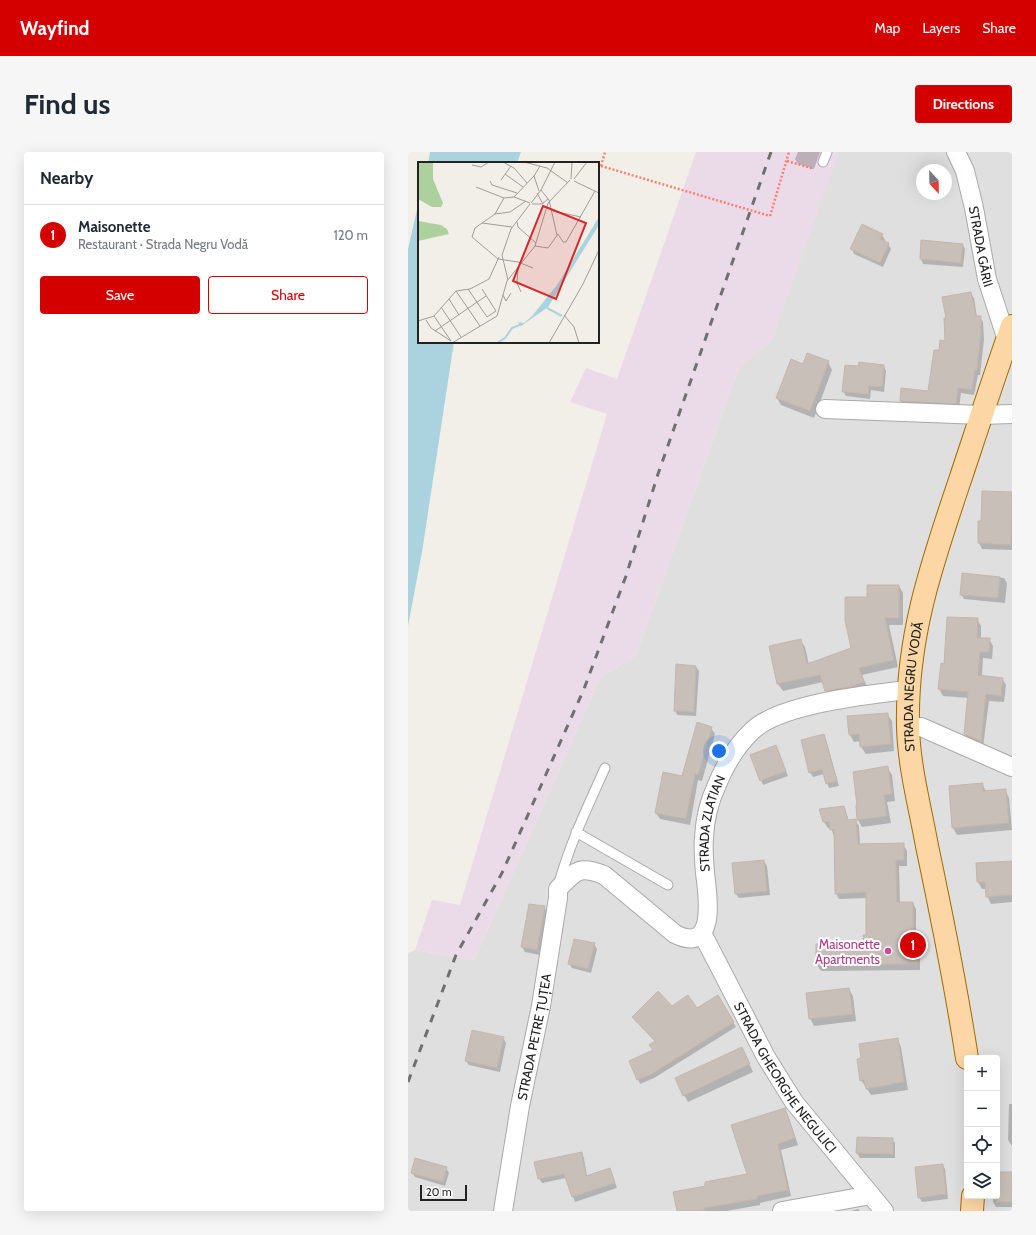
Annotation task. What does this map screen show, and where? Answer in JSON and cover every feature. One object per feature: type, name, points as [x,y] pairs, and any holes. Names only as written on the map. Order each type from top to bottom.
[{"type":"main road","name":"STRADA NEGRU VODĂ","points":[[967,1055],[954,976],[913,774],[908,727],[909,690],[913,642],[928,576],[1009,333]]},
{"type":"main road","points":[[972,1211],[973,1199]]},
{"type":"street","name":"STRADA GĂRII","points":[[956,152],[966,178],[974,208],[987,279],[1009,333]]},
{"type":"street","points":[[825,409],[981,415],[1012,414]]},
{"type":"street","name":"STRADA ZLATIAN","points":[[698,936],[708,918],[709,901],[705,872],[704,837],[707,814],[716,787],[734,753],[752,730],[767,720],[798,709],[873,694],[909,690]]},
{"type":"street","points":[[908,727],[921,727],[1012,767]]},
{"type":"street","points":[[558,889],[578,871],[583,869],[592,870],[604,875],[675,934],[683,938],[698,936]]},
{"type":"street","name":"STRADA PETRE ȚUȚEA","points":[[503,1211],[520,1106],[541,1006],[558,898],[558,889]]},
{"type":"street","name":"STRADA GHEORGHE NEGULICI","points":[[698,936],[766,1057],[794,1102],[884,1211]]},
{"type":"street","points":[[782,1211],[871,1195]]},
{"type":"lane","points":[[823,162],[827,152]]},
{"type":"lane","points":[[558,889],[566,859],[576,832],[605,768]]},
{"type":"lane","points":[[576,832],[668,885]]},
{"type":"path","points":[[605,152],[601,166],[770,216],[790,152]]},
{"type":"path","points":[[787,161],[811,168],[823,162]]},
{"type":"shaded area","points":[[696,152],[839,152],[772,340],[739,367],[636,655],[600,678],[474,960],[415,950],[432,900],[460,905],[607,414],[570,402],[586,368],[617,379]]},
{"type":"shaded area","points":[[835,152],[1012,152],[1012,1211],[408,1211],[408,953],[415,950],[474,960],[600,678],[636,655],[739,367],[772,340]]},
{"type":"water","points":[[430,152],[521,152],[517,162],[428,162]]},
{"type":"water","points":[[418,205],[418,343],[454,343],[422,552],[408,626],[408,249]]},
{"type":"building","points":[[862,224],[883,234],[880,239],[889,243],[880,263],[850,249]]},
{"type":"building","points":[[921,240],[963,244],[961,263],[920,259]]},
{"type":"building","points":[[971,292],[976,316],[981,316],[981,333],[977,370],[975,370],[972,390],[958,388],[956,404],[900,401],[901,388],[928,391],[934,350],[939,350],[940,340],[945,341],[944,318],[946,318],[942,297]]},
{"type":"building","points":[[807,353],[829,361],[810,411],[776,398],[791,359],[803,364]]},
{"type":"building","points":[[859,362],[884,365],[882,387],[869,386],[868,394],[842,392],[845,365],[858,366]]},
{"type":"building","points":[[982,491],[1012,492],[1011,545],[978,543],[978,521],[981,521]]},
{"type":"building","points":[[962,573],[1000,577],[998,598],[960,595]]},
{"type":"building","points":[[867,585],[899,585],[899,618],[885,618],[894,660],[859,668],[864,682],[849,687],[825,691],[820,675],[777,684],[769,646],[801,639],[807,664],[851,648],[845,620],[845,597],[867,597]]},
{"type":"building","points":[[947,617],[978,618],[977,638],[990,638],[989,652],[980,652],[978,675],[1003,678],[1001,696],[986,694],[981,741],[964,734],[968,692],[938,689],[941,663],[944,664]]},
{"type":"building","points":[[676,664],[696,666],[694,712],[674,711]]},
{"type":"building","points":[[888,713],[891,744],[860,747],[859,734],[849,735],[847,716]]},
{"type":"building","points":[[697,722],[712,727],[698,775],[695,774],[686,819],[655,813],[663,772],[682,776]]},
{"type":"building","points":[[824,734],[837,781],[826,784],[822,769],[809,773],[801,740]]},
{"type":"building","points":[[776,745],[786,771],[760,781],[750,755]]},
{"type":"building","points":[[888,766],[892,794],[884,795],[887,816],[857,820],[857,805],[853,772]]},
{"type":"building","points":[[983,783],[983,791],[1006,789],[1009,823],[952,828],[949,786]]},
{"type":"building","points":[[844,806],[848,820],[856,819],[858,844],[904,843],[904,860],[896,860],[897,902],[913,902],[913,934],[917,934],[917,964],[816,965],[816,944],[864,944],[863,935],[866,935],[866,892],[835,894],[834,829],[830,830],[829,822],[823,822],[819,809]]},
{"type":"building","points":[[764,860],[767,891],[735,894],[732,863]]},
{"type":"building","points":[[1012,861],[1012,895],[986,897],[985,882],[977,882],[976,863]]},
{"type":"building","points":[[529,904],[545,906],[537,950],[521,947]]},
{"type":"building","points":[[574,939],[595,943],[588,969],[568,964]]},
{"type":"building","points":[[849,988],[853,1014],[809,1019],[806,993]]},
{"type":"building","points":[[658,991],[672,1006],[688,995],[697,1008],[718,995],[734,1022],[652,1074],[637,1080],[629,1061],[653,1050],[649,1045],[655,1041],[632,1017]]},
{"type":"building","points":[[472,1030],[504,1037],[497,1068],[465,1061]]},
{"type":"building","points":[[898,1038],[904,1082],[866,1089],[864,1080],[860,1081],[857,1059],[861,1058],[859,1044]]},
{"type":"building","points":[[742,1047],[750,1064],[683,1096],[675,1078]]},
{"type":"building","points":[[785,1108],[795,1138],[778,1144],[788,1190],[757,1196],[757,1199],[704,1208],[704,1211],[677,1211],[673,1192],[705,1186],[705,1182],[747,1174],[731,1125]]},
{"type":"building","points":[[857,1137],[893,1138],[893,1154],[856,1153]]},
{"type":"building","points":[[582,1152],[586,1176],[610,1168],[615,1183],[572,1197],[564,1174],[538,1179],[534,1162]]},
{"type":"building","points":[[415,1158],[447,1167],[443,1182],[411,1173]]},
{"type":"building","points":[[943,1164],[946,1194],[918,1198],[915,1167]]},
{"type":"building","points":[[1000,1172],[1012,1172],[1012,1202],[997,1202],[997,1199],[1000,1199]]},
{"type":"railway","points":[[408,1082],[456,955],[502,873],[584,689],[626,576],[658,474],[771,152]]},
{"type":"place","name":"Maisonette","points":[[913,945]]},
{"type":"place","name":"Maisonette Apartments","points":[[888,951]]}]
